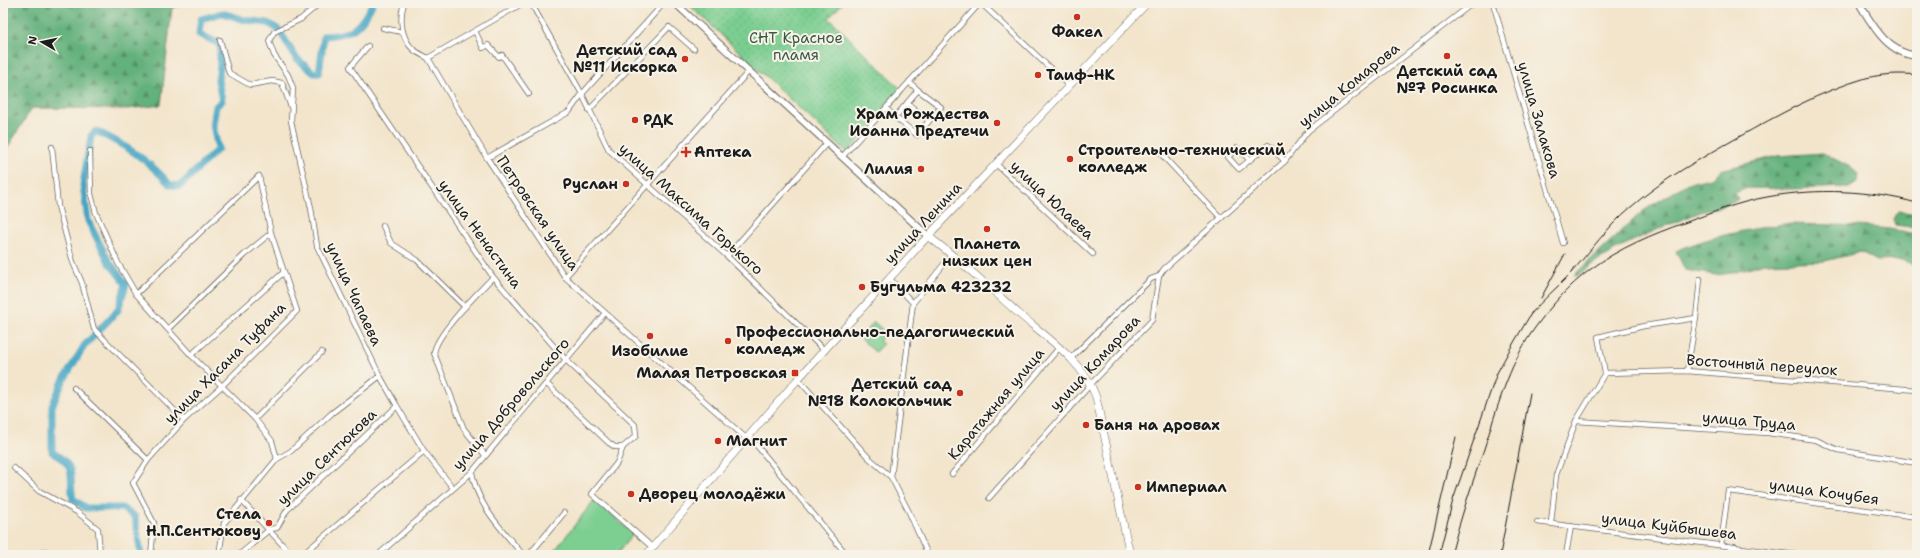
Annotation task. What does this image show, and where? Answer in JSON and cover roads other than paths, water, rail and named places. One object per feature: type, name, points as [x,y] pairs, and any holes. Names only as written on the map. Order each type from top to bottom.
[{"type":"main road","name":"улица Ленина","points":[[646,555],[652,546],[798,379],[928,236],[1147,3]]},
{"type":"main road","points":[[928,236],[952,254],[1070,359],[1091,384],[1096,397],[1130,555]]},
{"type":"street","name":"улица Чапаева","points":[[320,3],[301,19],[274,32],[269,41],[274,55],[288,75],[292,88],[291,121],[318,246],[380,376],[424,451],[454,488]]},
{"type":"street","points":[[404,3],[402,9],[402,32],[414,50],[428,58],[523,3]]},
{"type":"street","name":"улица Максима Горького","points":[[531,3],[582,94],[609,150],[648,183],[727,256],[825,351]]},
{"type":"street","points":[[487,158],[569,112],[582,94],[664,3]]},
{"type":"street","points":[[675,3],[928,236]]},
{"type":"street","points":[[842,157],[981,3],[1070,86]]},
{"type":"street","name":"улица Комарова","points":[[989,498],[1091,384],[1152,320],[1159,276],[1164,269],[1285,161],[1308,131],[1473,3]]},
{"type":"street","name":"улица Залакова","points":[[1493,3],[1563,243]]},
{"type":"street","points":[[1859,3],[1878,32],[1892,47],[1901,52],[1917,56]]},
{"type":"street","points":[[590,110],[669,27],[694,49]]},
{"type":"street","points":[[383,28],[402,32]]},
{"type":"street","points":[[475,30],[483,48],[488,45],[499,57],[502,55],[529,94]]},
{"type":"street","points":[[220,40],[229,73],[250,85],[272,81],[282,83],[292,111]]},
{"type":"street","name":"улица Ненастина","points":[[368,46],[350,67],[493,277],[566,360],[635,425],[636,436],[623,447]]},
{"type":"street","name":"Петровская улица","points":[[428,58],[487,158],[565,277],[748,437],[847,555]]},
{"type":"street","points":[[565,277],[749,71]]},
{"type":"street","points":[[886,108],[917,135],[941,107],[909,82]]},
{"type":"street","points":[[895,117],[918,90]]},
{"type":"street","points":[[907,103],[929,121]]},
{"type":"street","points":[[727,256],[827,143]]},
{"type":"street","points":[[1250,160],[1237,148],[1228,157],[1239,169],[1250,160],[1268,145],[1285,161]]},
{"type":"street","points":[[52,147],[58,206],[74,262],[82,283],[94,328],[101,338],[184,420]]},
{"type":"street","points":[[90,151],[91,194],[96,213],[118,263],[136,294],[191,355],[223,385],[255,419],[272,441],[277,459]]},
{"type":"street","points":[[1162,155],[1221,218]]},
{"type":"street","name":"улица Юлаева","points":[[996,164],[1093,254]]},
{"type":"street","name":"улица Хасана Туфана","points":[[136,294],[259,176],[271,233],[297,311],[223,385],[184,420],[148,460],[133,483],[154,523],[151,555]]},
{"type":"street","points":[[383,226],[391,243],[417,260],[465,307]]},
{"type":"street","points":[[168,329],[244,255],[271,233]]},
{"type":"street","points":[[891,477],[912,303],[952,254]]},
{"type":"street","points":[[191,355],[284,272]]},
{"type":"street","points":[[1070,359],[1150,279],[1159,276]]},
{"type":"street","points":[[485,455],[464,429],[434,353],[437,344],[465,307],[493,277]]},
{"type":"street","points":[[890,279],[912,303]]},
{"type":"street","points":[[1687,371],[1696,318],[1700,279]]},
{"type":"street","name":"улица Добровольского","points":[[378,555],[472,472],[605,313]]},
{"type":"street","points":[[1551,523],[1556,475],[1576,421],[1605,373],[1598,337],[1644,326],[1696,318]]},
{"type":"street","name":"Каратажная улица","points":[[952,474],[1058,349]]},
{"type":"street","points":[[255,419],[322,352]]},
{"type":"street","name":"Восточный переулок","points":[[1605,373],[1687,371],[1917,390]]},
{"type":"street","points":[[219,555],[224,523],[241,500],[277,459],[291,451],[332,413],[380,376]]},
{"type":"street","points":[[798,379],[868,456],[891,477],[909,512],[928,555]]},
{"type":"street","points":[[547,384],[609,443],[615,447],[623,447],[617,463],[592,494],[652,546]]},
{"type":"street","points":[[74,388],[148,460]]},
{"type":"street","name":"улица Сентюкова","points":[[239,555],[270,529],[277,528],[287,510],[397,406]]},
{"type":"street","name":"улица Труда","points":[[1576,421],[1768,433],[1816,440],[1838,450],[1917,463]]},
{"type":"street","points":[[302,555],[424,451]]},
{"type":"street","points":[[14,468],[38,491],[77,512],[98,529],[100,555]]},
{"type":"street","points":[[472,472],[478,495],[486,508],[523,555]]},
{"type":"street","name":"улица Кочубея","points":[[1721,545],[1728,491],[1917,517]]},
{"type":"street","points":[[241,500],[270,529],[292,555]]},
{"type":"street","points":[[529,555],[564,513]]},
{"type":"street","name":"улица Куйбышева","points":[[1537,522],[1797,555]]},
{"type":"street","points":[[1566,555],[1571,526]]},
{"type":"street","points":[[1734,555],[1735,546]]},
{"type":"waterway","points":[[141,555],[135,517],[122,508],[86,508],[73,499],[71,472],[69,467],[52,452],[52,406],[63,381],[84,346],[118,310],[126,284],[109,262],[88,221],[83,185],[91,136],[96,131],[117,142],[154,168],[170,185],[180,186],[218,149],[213,125],[216,106],[222,101],[218,80],[220,67],[220,44],[199,34],[201,19],[222,13],[245,20],[268,23],[279,30],[296,58],[314,73],[319,73],[324,36],[349,32],[364,19],[373,3]]},
{"type":"railway","points":[[1530,315],[1539,304],[1570,274],[1606,231],[1622,215],[1656,187],[1682,170],[1800,104],[1849,83],[1866,78],[1892,74],[1917,75]]},
{"type":"railway","points":[[1451,555],[1466,502],[1516,359],[1545,314],[1574,283],[1591,269],[1613,254],[1660,232],[1725,208],[1767,197],[1805,192],[1843,192],[1880,195],[1917,203]]},
{"type":"railway","points":[[1541,298],[1565,254]]},
{"type":"railway","points":[[1439,555],[1453,500],[1497,373],[1532,312]]},
{"type":"railway","points":[[1500,555],[1530,393]]},
{"type":"railway","points":[[1428,555],[1456,437]]},
{"type":"place","name":"Факел","points":[[1077,17]]},
{"type":"place","name":"Детский сад №7 Росинка","points":[[1447,56]]},
{"type":"place","name":"Детский сад №11 Искорка","points":[[685,59]]},
{"type":"place","name":"Таиф-НК","points":[[1038,75]]},
{"type":"place","name":"РДК","points":[[635,120]]},
{"type":"place","name":"Храм Рождества Иоанна Предтечи","points":[[997,123]]},
{"type":"place","name":"Аптека","points":[[686,152]]},
{"type":"place","name":"Строительно-технический колледж","points":[[1070,159]]},
{"type":"place","name":"Лилия","points":[[921,169]]},
{"type":"place","name":"Руслан","points":[[626,184]]},
{"type":"place","name":"Планета низких цен","points":[[987,229]]},
{"type":"place","name":"Бугульма 423232","points":[[862,287]]},
{"type":"place","name":"Изобилие","points":[[650,336]]},
{"type":"place","name":"Профессионально-педагогический колледж","points":[[728,341]]},
{"type":"place","name":"Малая Петровская","points":[[795,373]]},
{"type":"place","name":"Детский сад №18 Колокольчик","points":[[960,393]]},
{"type":"place","name":"Баня на дровах","points":[[1086,425]]},
{"type":"place","name":"Магнит","points":[[718,441]]},
{"type":"place","name":"Империал","points":[[1138,487]]},
{"type":"place","name":"Дворец молодёжи","points":[[631,494]]},
{"type":"place","name":"Стела Н.П.Сентюкову","points":[[269,523]]},
{"type":"park label","name":"СНТ Красное пламя","points":[[796,46]]}]
